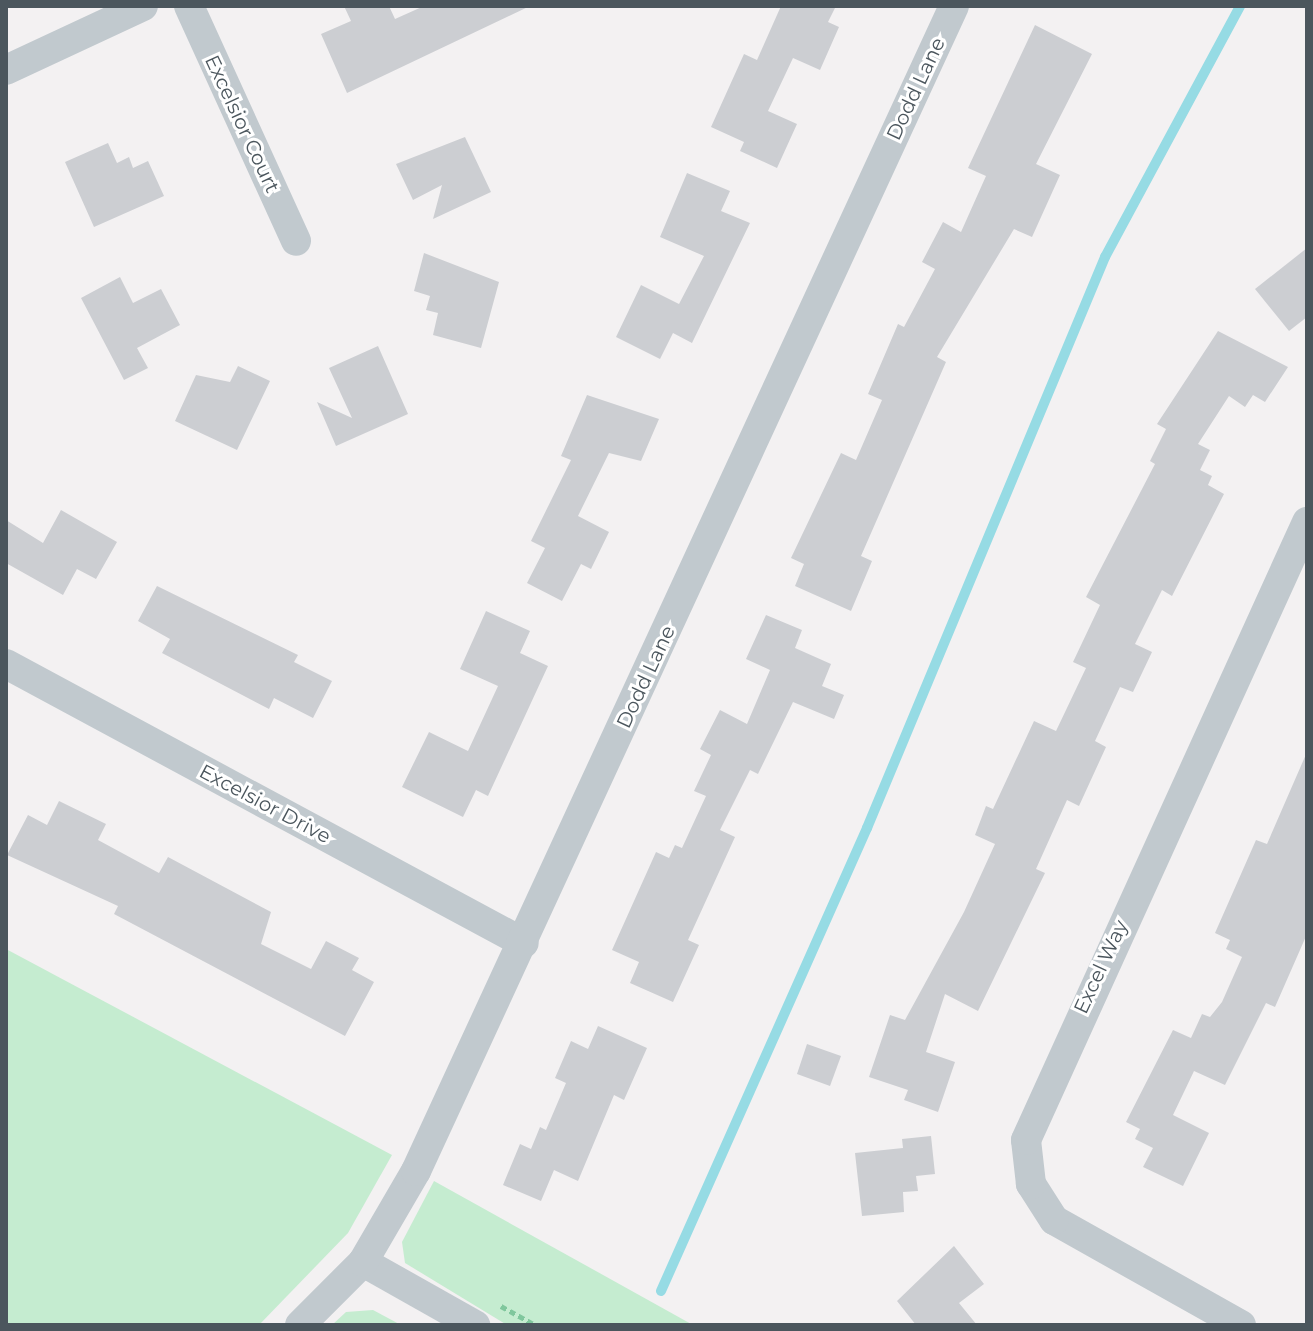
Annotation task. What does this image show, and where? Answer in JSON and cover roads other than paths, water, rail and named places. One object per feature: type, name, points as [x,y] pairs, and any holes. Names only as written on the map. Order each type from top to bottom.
[{"type":"street","points":[[6,70],[143,6]]},
{"type":"street","name":"Excelsior Court","points":[[189,6],[296,241]]},
{"type":"street","name":"Dodd Lane","points":[[300,1325],[363,1262],[416,1171],[524,943],[954,6]]},
{"type":"street","name":"Excel Way","points":[[1241,1325],[1054,1220],[1031,1184],[1026,1140],[1307,522]]},
{"type":"street","name":"Excelsior Drive","points":[[6,664],[524,943]]},
{"type":"street","points":[[363,1262],[475,1325]]},
{"type":"waterway","points":[[661,1291],[867,828],[1105,257],[1240,6]]}]
